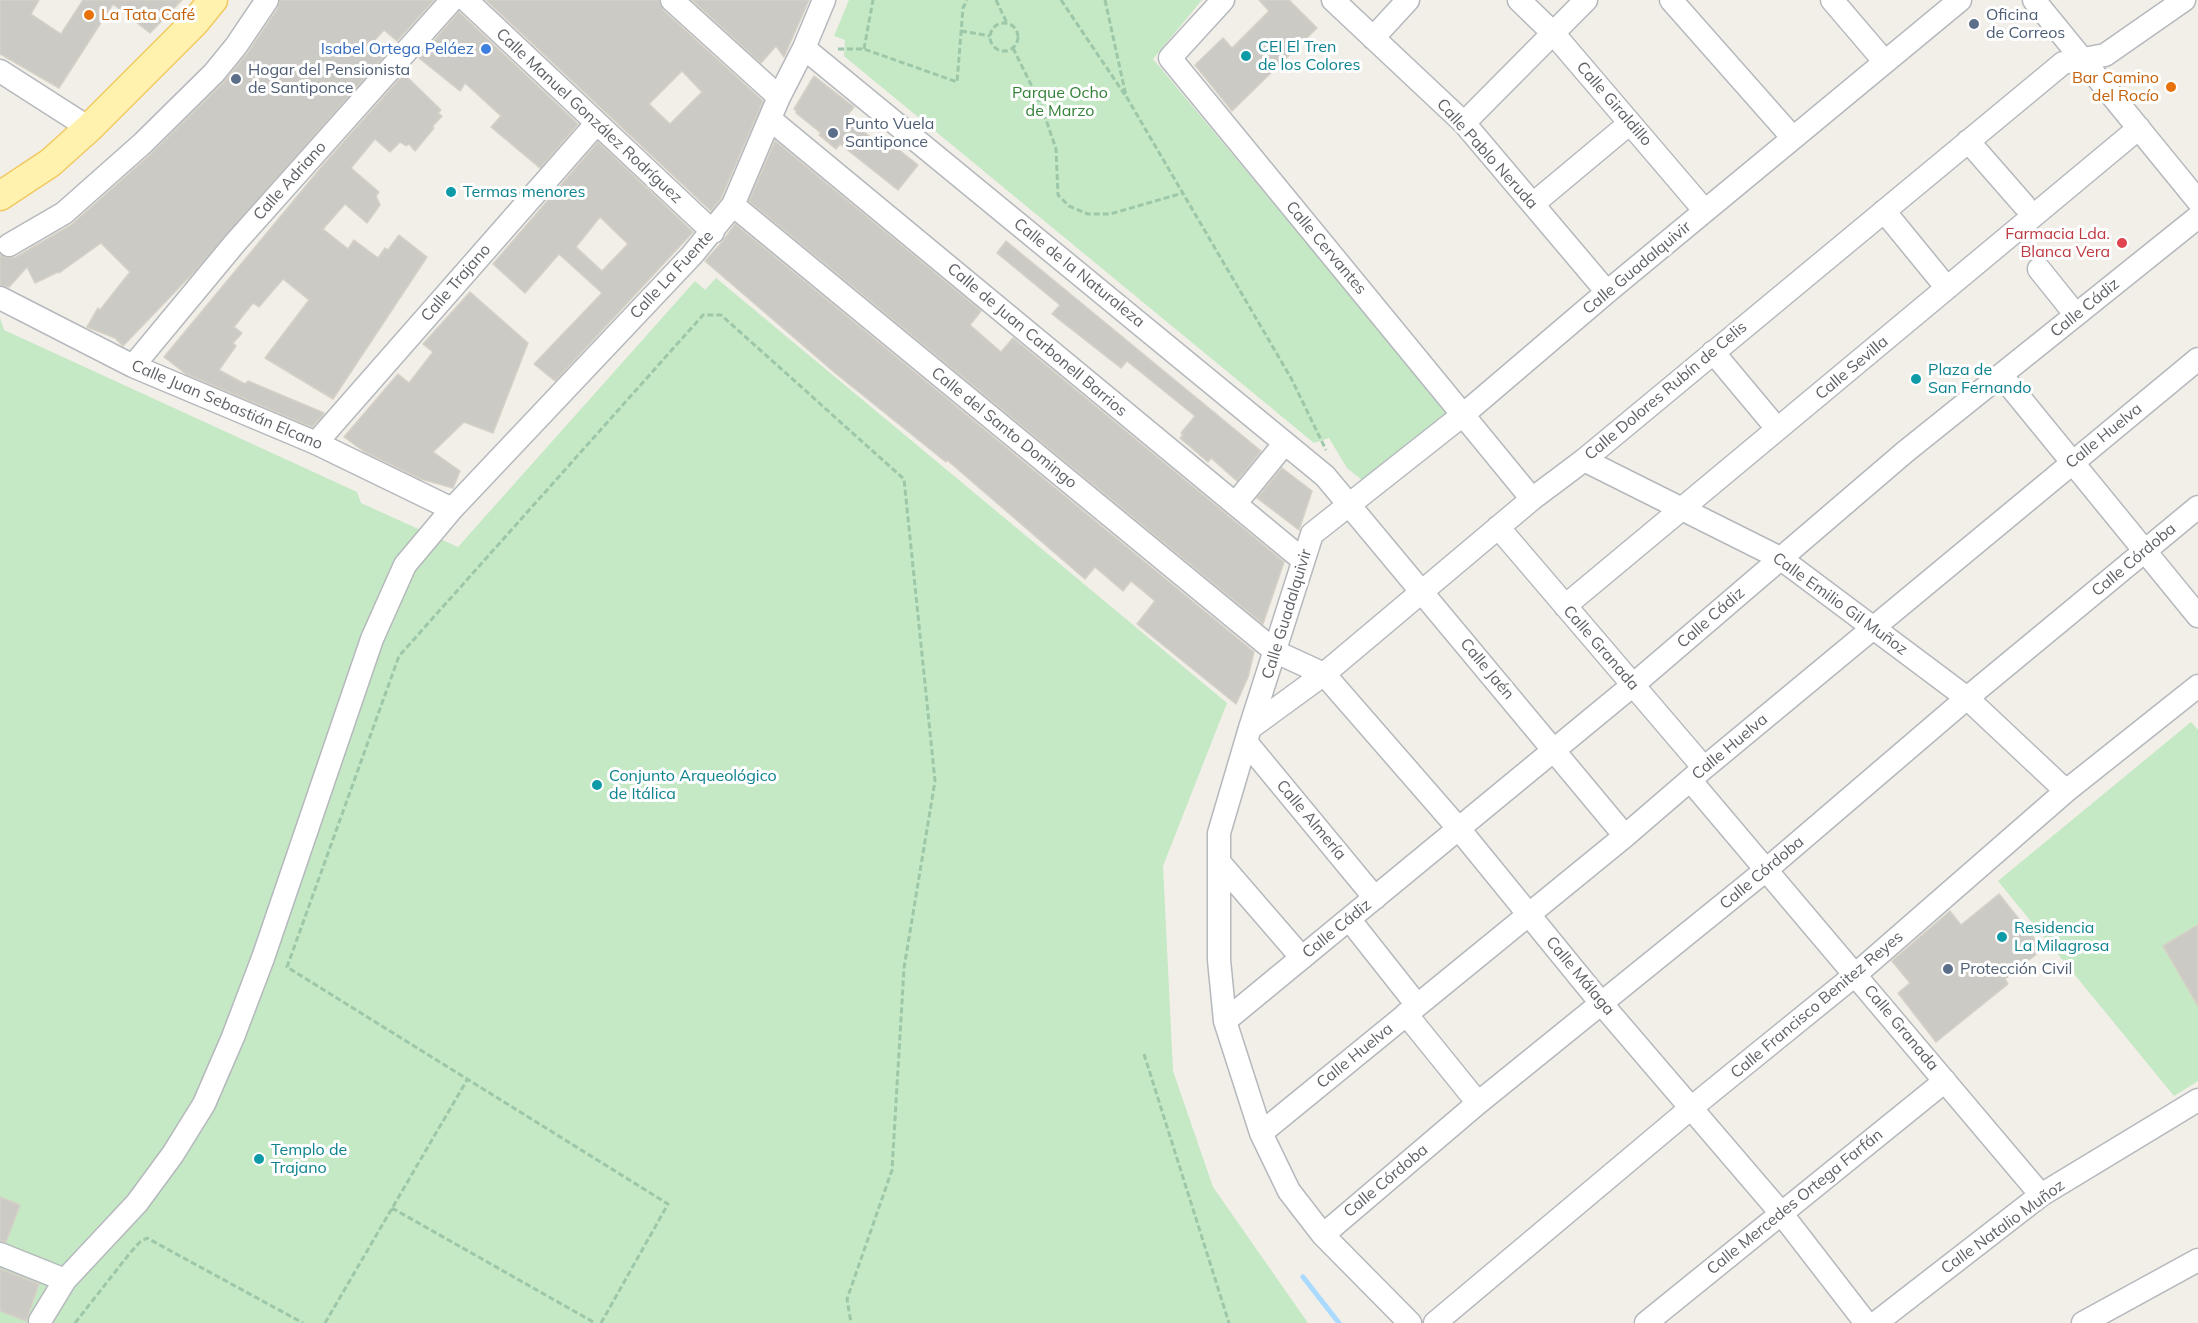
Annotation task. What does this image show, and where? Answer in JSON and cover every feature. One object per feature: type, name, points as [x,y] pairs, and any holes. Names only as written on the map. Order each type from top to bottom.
[{"type":"main road","points":[[0,196],[50,163],[89,128],[195,22],[213,0]]},
{"type":"street","points":[[9,245],[64,213],[143,143],[214,73],[236,46],[267,0]]},
{"type":"street","name":"Calle Adriano","points":[[133,366],[235,243],[452,0]]},
{"type":"street","name":"Calle Manuel González Rodríguez","points":[[466,0],[713,232]]},
{"type":"street","points":[[672,0],[779,97]]},
{"type":"street","name":"Calle La Fuente","points":[[40,1321],[54,1276],[137,1203],[173,1154],[204,1104],[263,958],[372,639],[405,565],[454,508],[713,232],[733,205],[824,0]]},
{"type":"street","name":"Calle Cervantes","points":[[1223,0],[1170,58],[1532,499]]},
{"type":"street","name":"Calle Pablo Neruda","points":[[1333,0],[1464,123],[1607,292]]},
{"type":"street","points":[[1373,38],[1408,0]]},
{"type":"street","name":"Calle Giraldillo","points":[[1519,0],[1553,33],[1705,211]]},
{"type":"street","points":[[1464,123],[1586,0]]},
{"type":"street","points":[[1832,0],[1886,62]]},
{"type":"street","name":"Calle Guadalquivir","points":[[1410,1323],[1323,1235],[1289,1191],[1261,1133],[1225,1021],[1219,960],[1219,833],[1312,534],[1464,414],[1607,292],[1960,0]]},
{"type":"street","points":[[2034,0],[2198,201]]},
{"type":"street","name":"Calle Dolores Rubín de Celis","points":[[1248,735],[2063,63],[2105,55],[2184,0]]},
{"type":"street","points":[[1676,2],[1793,138]]},
{"type":"street","name":"Calle de la Naturaleza","points":[[804,48],[1286,443],[1325,476],[1348,504]]},
{"type":"street","points":[[0,70],[89,128]]},
{"type":"street","name":"Calle de Juan Carbonell Barrios","points":[[771,120],[1303,560]]},
{"type":"street","points":[[1533,204],[1630,123]]},
{"type":"street","name":"Calle Trajano","points":[[316,442],[596,124]]},
{"type":"street","name":"Calle Sevilla","points":[[1565,606],[2139,128]]},
{"type":"street","points":[[1968,141],[2024,205]]},
{"type":"street","name":"Calle del Santo Domingo","points":[[733,205],[1276,652]]},
{"type":"street","points":[[1884,211],[1947,288]]},
{"type":"street","name":"Calle Cádiz","points":[[1225,1021],[1633,685],[1905,452],[2198,217]]},
{"type":"street","points":[[2039,269],[2076,315]]},
{"type":"street","name":"Calle Juan Sebastián Elcano","points":[[0,298],[133,366],[316,442],[454,508]]},
{"type":"street","points":[[1713,352],[1769,419]]},
{"type":"street","name":"Calle Huelva","points":[[1261,1133],[1625,836],[2198,359]]},
{"type":"street","points":[[2001,375],[2198,616]]},
{"type":"street","points":[[1235,504],[1286,443]]},
{"type":"street","name":"Calle Emilio Gil Muñoz","points":[[1584,460],[1780,558],[1967,698],[2066,791]]},
{"type":"street","name":"Calle Jaén","points":[[1348,504],[1554,748],[1625,836]]},
{"type":"street","name":"Calle Córdoba","points":[[1323,1235],[1478,1103],[1766,870],[1967,698],[2198,507]]},
{"type":"street","name":"Calle Granada","points":[[1498,527],[1633,685],[1766,870],[2042,1195]]},
{"type":"street","name":"Calle Málaga","points":[[1276,652],[1324,674],[1459,829],[1602,1003],[1781,1213],[1866,1323]]},
{"type":"street","name":"Calle Francisco Benitez Reyes","points":[[1435,1323],[1691,1108],[1856,975],[2066,791],[2198,686]]},
{"type":"street","name":"Calle Almería","points":[[1248,735],[1375,898]]},
{"type":"street","points":[[1219,862],[1302,958]]},
{"type":"street","points":[[1349,919],[1478,1103]]},
{"type":"street","name":"Calle Mercedes Ortega Farfán","points":[[1646,1323],[1945,1081]]},
{"type":"street","name":"Calle Natalio Muñoz","points":[[1876,1323],[2042,1195],[2198,1101]]},
{"type":"street","points":[[0,1254],[54,1276]]},
{"type":"street","points":[[2083,1323],[2198,1260]]},
{"type":"path","points":[[864,49],[873,0]]},
{"type":"path","points":[[804,48],[864,49],[957,82],[963,8],[967,0]]},
{"type":"path","points":[[996,0],[1007,23],[1017,32],[1017,41],[1013,48],[1005,51],[996,49],[991,41],[991,32],[998,25],[1007,23]]},
{"type":"path","points":[[1061,0],[1126,96],[1296,388],[1326,448],[1325,476]]},
{"type":"path","points":[[1105,0],[1126,96]]},
{"type":"path","points":[[961,31],[990,36]]},
{"type":"path","points":[[1013,48],[1041,105],[1056,149],[1058,195],[1069,206],[1088,214],[1110,214],[1183,193]]},
{"type":"path","points":[[601,1323],[668,1203],[287,967],[399,656],[703,315],[721,315],[904,479],[935,781],[904,968],[892,1170],[847,1299],[850,1323]]},
{"type":"path","points":[[1144,1054],[1229,1323]]},
{"type":"path","points":[[325,1323],[467,1080]]},
{"type":"path","points":[[392,1208],[595,1323]]},
{"type":"path","points":[[75,1323],[130,1253],[147,1238],[303,1323]]},
{"type":"green space","name":"Parque Ocho de Marzo","points":[[849,0],[1202,0],[1153,59],[1447,412],[1362,480],[1347,468],[1329,438],[1314,443],[844,56],[845,40],[834,36]]},
{"type":"green space","name":"Conjunto Arqueológico de Itálica","points":[[716,278],[1227,703],[1163,866],[1173,1071],[1213,1187],[1308,1323],[0,1323],[0,318],[4,330],[357,492],[361,503],[458,547],[695,281],[705,290]]},
{"type":"green space","points":[[2191,722],[2198,730],[2198,1081],[2174,1096],[1998,881]]},
{"type":"building","points":[[0,0],[39,0],[31,14],[61,34],[83,0],[182,0],[150,33],[113,4],[59,88],[0,54]]},
{"type":"building","points":[[280,0],[434,0],[397,41],[384,30],[373,42],[386,54],[195,271],[123,346],[115,338],[87,327],[98,308],[100,310],[130,272],[101,243],[59,273],[35,283],[27,267],[9,287],[0,285],[0,255],[8,258],[16,257],[71,225],[152,153],[224,82],[247,54],[278,8]]},
{"type":"building","points":[[486,0],[659,0],[663,10],[763,101],[721,198],[711,211]],"holes":[[[682,71],[702,92],[670,124],[649,104]]]},
{"type":"building","points":[[692,0],[809,0],[784,57],[776,46],[761,63]]},
{"type":"building","name":"CEI El Tren de los Colores","points":[[1259,0],[1289,0],[1317,28],[1232,111],[1195,65],[1223,38],[1232,48],[1269,11]]},
{"type":"building","points":[[459,12],[578,124],[540,168],[491,127],[501,116],[465,83],[460,91],[419,58]]},
{"type":"building","points":[[404,74],[441,110],[438,113],[442,116],[415,151],[409,144],[406,146],[400,142],[390,152],[375,139],[351,168],[379,192],[376,196],[380,205],[367,223],[345,204],[323,229],[348,249],[354,240],[378,258],[385,248],[388,250],[399,235],[427,257],[333,399],[265,358],[309,300],[283,279],[259,307],[253,303],[234,327],[242,333],[233,343],[236,346],[219,370],[245,384],[248,381],[324,413],[322,416],[312,427],[186,374],[164,357],[324,164]]},
{"type":"building","name":"Punto Vuela Santiponce","points":[[814,76],[854,107],[846,117],[874,140],[879,134],[918,165],[898,190],[840,144],[836,149],[819,135],[821,133],[796,113],[794,109]]},
{"type":"building","points":[[775,141],[981,311],[970,325],[1001,352],[1013,338],[1284,562],[1263,624],[749,201]]},
{"type":"building","points":[[598,142],[693,232],[555,381],[534,364],[602,293],[559,254],[525,293],[493,264]],"holes":[[[600,217],[628,244],[602,271],[576,247]]]},
{"type":"building","points":[[735,224],[1254,652],[1248,677],[1236,704],[1137,624],[1155,601],[1131,581],[1123,591],[1095,567],[1085,579],[947,460],[946,462],[834,372],[705,261]]},
{"type":"building","points":[[1006,241],[1261,451],[1237,481],[1211,458],[1208,462],[1180,438],[1183,435],[1181,433],[1195,416],[1127,361],[1121,368],[1052,314],[1060,305],[997,253]]},
{"type":"building","points":[[470,292],[528,343],[493,433],[464,422],[433,452],[460,471],[453,488],[421,479],[365,452],[344,437],[398,374],[409,383],[433,352],[423,344]]},
{"type":"building","points":[[1282,468],[1312,491],[1299,530],[1257,498]]},
{"type":"building","name":"Protección Civil","points":[[1999,894],[2043,949],[2005,979],[2008,984],[1936,1042],[1898,993],[1910,983],[1892,961],[1950,911],[1961,925]]},
{"type":"building","points":[[2198,925],[2198,1006],[2163,946]]},
{"type":"building","points":[[0,1197],[20,1205],[6,1242],[0,1241]]},
{"type":"building","points":[[0,1269],[39,1284],[26,1321],[0,1311]]},
{"type":"waterway","points":[[1303,1277],[1339,1323]]},
{"type":"place","name":"La Tata Café","points":[[89,15]]},
{"type":"place","name":"Oficina de Correos","points":[[1974,24]]},
{"type":"place","name":"Isabel Ortega Peláez","points":[[486,49]]},
{"type":"place","name":"CEI El Tren de los Colores","points":[[1246,56]]},
{"type":"place","name":"Hogar del Pensionista de Santiponce","points":[[236,79]]},
{"type":"place","name":"Bar Camino del Rocío","points":[[2171,87]]},
{"type":"place","name":"Punto Vuela Santiponce","points":[[833,133]]},
{"type":"place","name":"Termas menores","points":[[451,192]]},
{"type":"place","name":"Farmacia Lda. Blanca Vera","points":[[2122,243]]},
{"type":"place","name":"Plaza de San Fernando","points":[[1916,379]]},
{"type":"place","name":"Conjunto Arqueológico de Itálica","points":[[597,785]]},
{"type":"place","name":"Residencia La Milagrosa","points":[[2002,937]]},
{"type":"place","name":"Protección Civil","points":[[1948,969]]},
{"type":"place","name":"Templo de Trajano","points":[[259,1159]]}]
